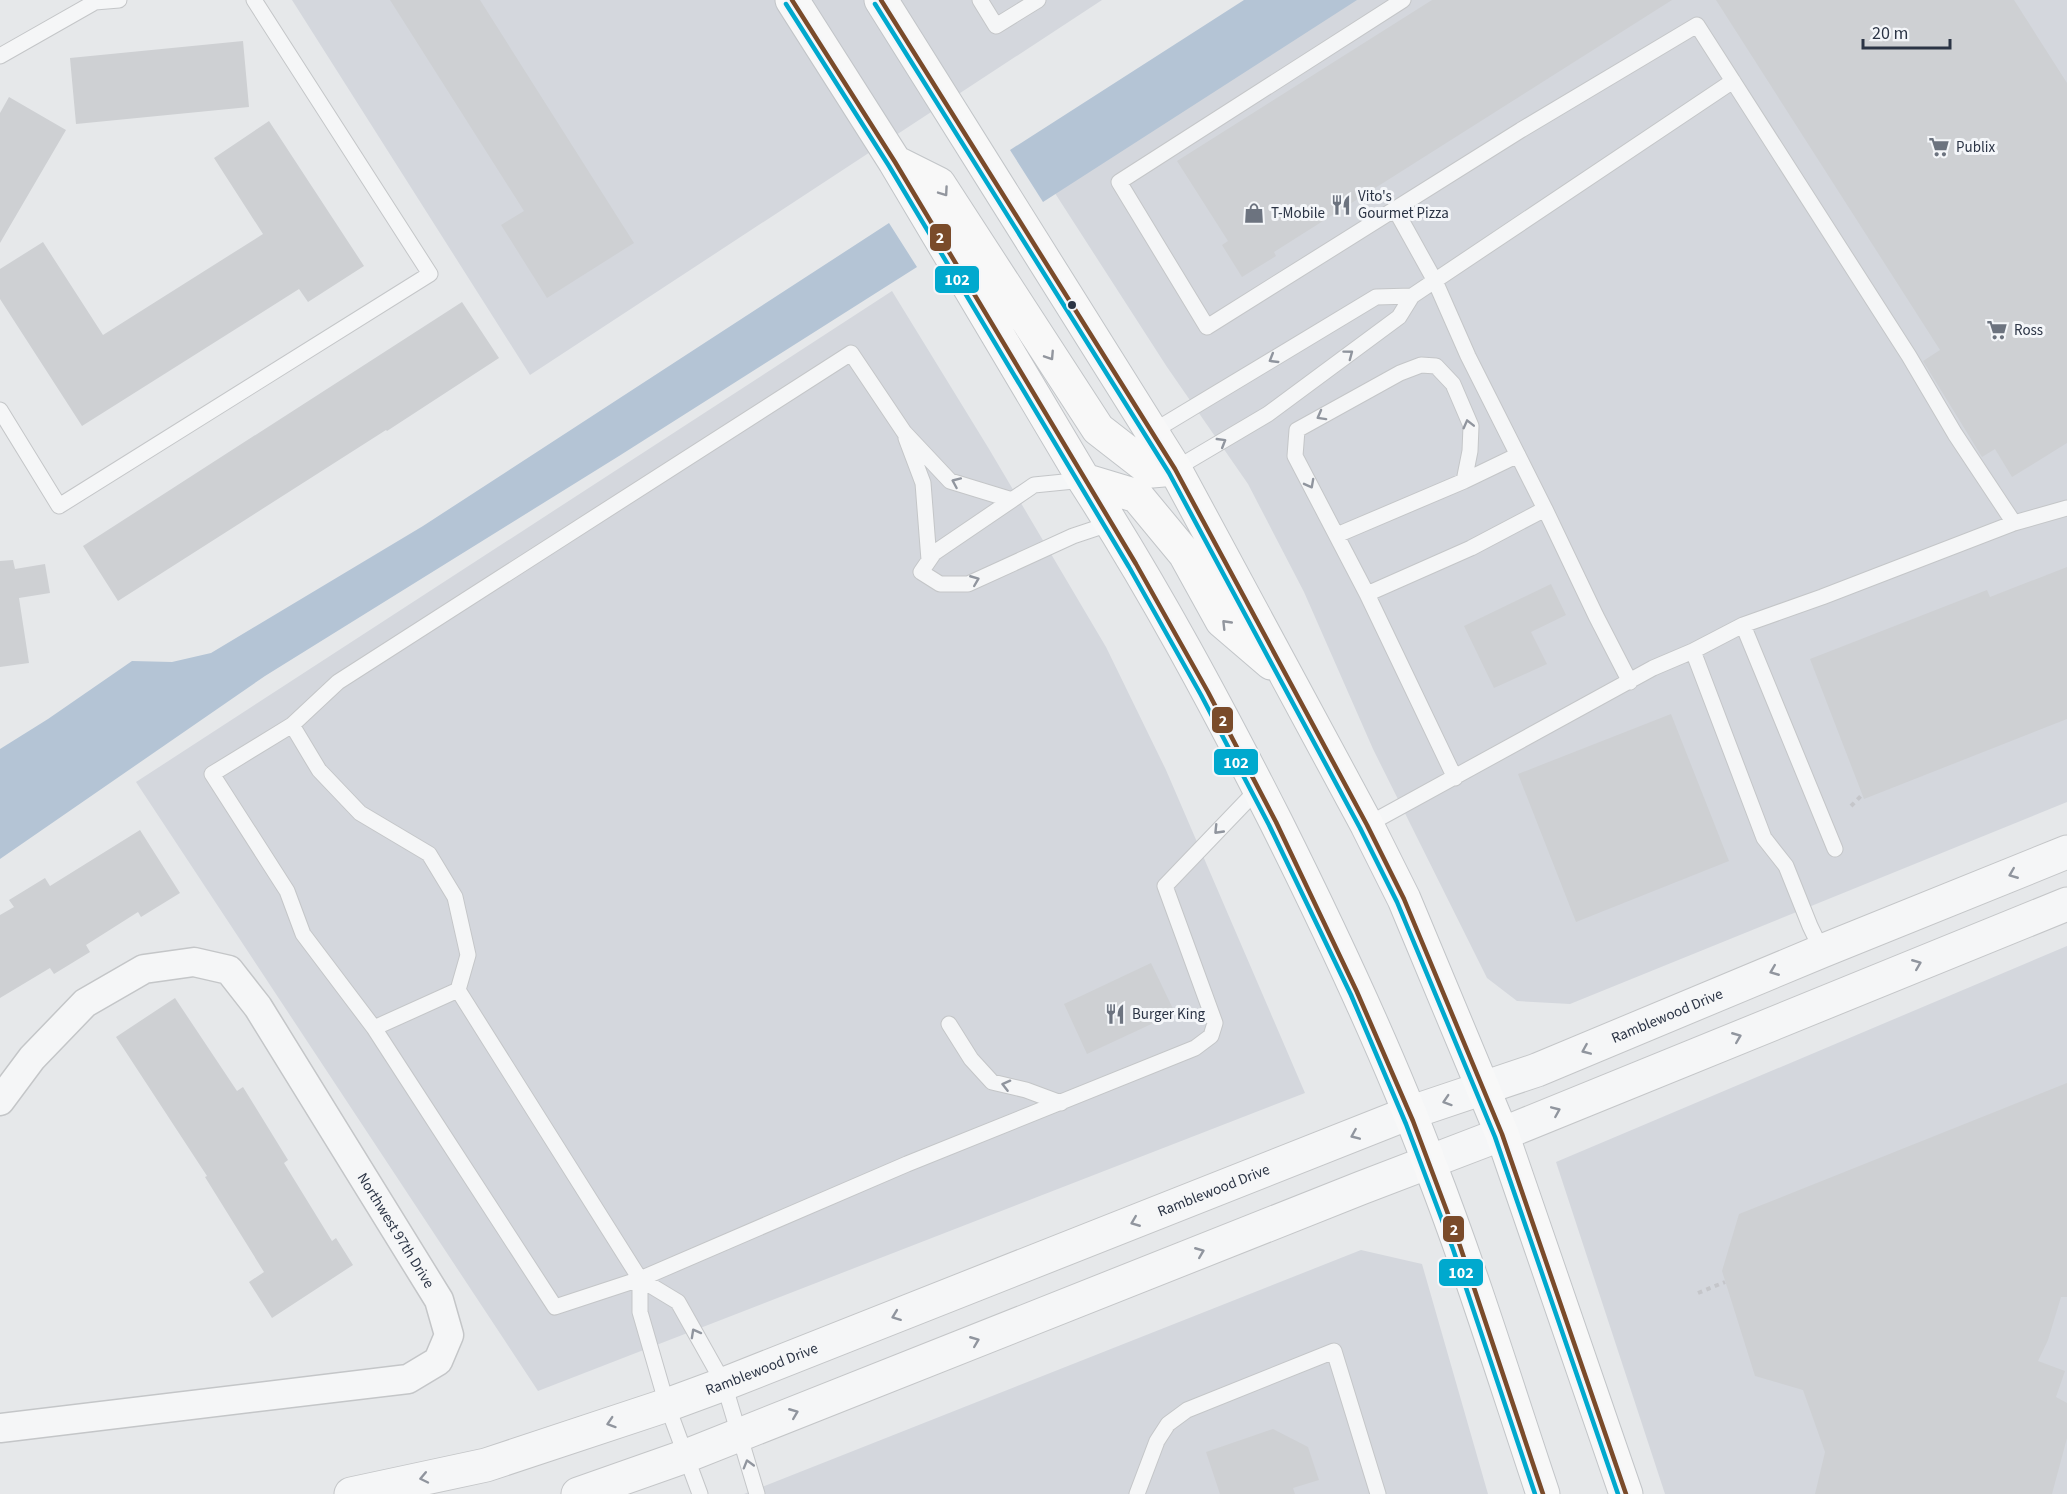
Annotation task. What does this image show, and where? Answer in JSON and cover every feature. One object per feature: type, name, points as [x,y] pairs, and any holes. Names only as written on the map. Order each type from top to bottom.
[{"type":"main road","points":[[792,0],[895,162],[1084,480],[1112,523],[1224,719],[1325,921],[1409,1113],[1450,1218],[1543,1494]]},
{"type":"main road","points":[[880,0],[1175,470],[1367,825],[1404,898],[1502,1134],[1626,1494]]},
{"type":"main road","points":[[895,162],[939,184],[1098,429],[1152,471],[1175,470]]},
{"type":"main road","points":[[1084,480],[1137,496],[1185,554],[1222,621],[1286,676]]},
{"type":"street","name":"Ramblewood Drive","points":[[351,1494],[486,1465],[724,1384],[1409,1113],[1537,1070],[2067,852]]},
{"type":"street","points":[[578,1494],[740,1435],[1502,1134],[2067,904]]},
{"type":"street","name":"Northwest 97th Drive","points":[[0,1101],[32,1058],[85,1003],[144,969],[194,962],[230,970],[258,1007],[439,1300],[449,1335],[438,1361],[408,1379],[0,1428]]},
{"type":"lane","points":[[0,55],[95,2],[119,0]]},
{"type":"lane","points":[[0,410],[59,506],[430,274],[254,0]]},
{"type":"lane","points":[[980,0],[996,26],[1038,0]]},
{"type":"lane","points":[[1403,0],[1119,182],[1207,327],[1521,130],[1697,25],[1916,368],[1955,434],[2014,523]]},
{"type":"lane","points":[[1175,470],[1268,414],[1399,317],[1412,296],[1733,81]]},
{"type":"lane","points":[[1395,209],[1435,281],[1468,356],[1630,682]]},
{"type":"lane","points":[[1152,432],[1376,297],[1412,296]]},
{"type":"lane","points":[[1012,500],[950,481],[904,432],[850,353],[338,682],[292,725],[212,774],[287,891],[303,934],[374,1028],[555,1307],[640,1279],[907,1164],[1195,1047],[1211,1036],[1215,1023],[1165,886],[1258,788]]},
{"type":"lane","points":[[1455,778],[1367,594],[1295,456],[1297,430],[1400,373],[1421,365],[1436,366],[1453,384],[1471,426],[1470,451],[1464,481]]},
{"type":"lane","points":[[904,432],[923,483],[929,560]]},
{"type":"lane","points":[[1337,536],[1518,455]]},
{"type":"lane","points":[[1084,480],[1034,485],[934,553],[921,572],[940,585],[968,584],[1073,536],[1112,523]]},
{"type":"lane","points":[[1367,825],[1653,668],[1693,651],[1743,625],[2014,523],[2067,508]]},
{"type":"lane","points":[[1367,594],[1471,548],[1545,509]]},
{"type":"lane","points":[[1743,625],[1836,849]]},
{"type":"lane","points":[[1693,651],[1764,838],[1786,866],[1822,951]]},
{"type":"lane","points":[[292,725],[319,770],[360,813],[429,854],[455,897],[468,955],[458,990],[640,1279],[678,1302],[724,1384],[757,1494]]},
{"type":"lane","points":[[374,1028],[458,990]]},
{"type":"lane","points":[[949,1024],[971,1059],[992,1082],[1026,1090],[1061,1103]]},
{"type":"lane","points":[[640,1279],[640,1312],[667,1405],[700,1494]]},
{"type":"lane","points":[[1137,1494],[1157,1441],[1168,1424],[1177,1417],[1187,1410],[1334,1351],[1378,1494]]},
{"type":"path","points":[[1851,806],[1863,794]]},
{"type":"path","points":[[1698,1293],[1725,1282]]},
{"type":"shaded area","points":[[292,0],[1102,0],[530,375]]},
{"type":"shaded area","points":[[1344,0],[2067,0],[2067,802],[1570,1004],[1517,1001],[1487,978],[1373,749],[1304,592],[1248,484],[1167,367],[1051,187]]},
{"type":"shaded area","points":[[892,291],[1106,647],[1166,770],[1305,1093],[538,1391],[136,782]]},
{"type":"shaded area","points":[[2067,946],[2067,1494],[1665,1494],[1556,1162]]},
{"type":"shaded area","points":[[1361,1250],[1422,1264],[1488,1494],[744,1494]]},
{"type":"water","points":[[1244,0],[1357,0],[1043,202],[1010,150]]},
{"type":"water","points":[[889,223],[917,267],[265,676],[0,859],[0,749],[132,661],[172,662],[211,653],[423,526]]},
{"type":"building","points":[[390,0],[480,0],[634,243],[547,298],[501,225],[524,211]]},
{"type":"building","points":[[1432,0],[1672,0],[1274,252],[1276,256],[1242,277],[1222,245],[1228,241],[1177,161]]},
{"type":"building","name":"Publix","points":[[1716,0],[2014,0],[2067,83],[2067,443],[2012,477],[1995,449],[1982,457],[1923,361],[1940,350]]},
{"type":"building","points":[[243,41],[249,107],[76,124],[70,58]]},
{"type":"building","points":[[9,97],[66,130],[0,243],[0,113]]},
{"type":"building","points":[[269,121],[364,266],[308,302],[299,289],[82,426],[0,299],[0,269],[43,242],[103,335],[263,234],[214,158]]},
{"type":"building","points":[[462,302],[499,358],[118,601],[83,546]]},
{"type":"building","points":[[13,560],[15,569],[45,564],[50,593],[19,598],[29,663],[0,667],[0,561]]},
{"type":"building","points":[[2067,567],[2067,719],[1864,799],[1810,659],[1987,590],[1990,597]]},
{"type":"building","points":[[1551,584],[1566,615],[1531,632],[1547,664],[1494,688],[1464,626]]},
{"type":"building","points":[[1671,714],[1729,861],[1576,922],[1518,774]]},
{"type":"building","points":[[140,830],[180,893],[141,917],[138,912],[86,945],[90,952],[54,974],[50,968],[0,998],[0,915],[14,907],[9,900],[45,878],[50,886]]},
{"type":"building","points":[[1151,963],[1175,1013],[1087,1054],[1064,1004]]},
{"type":"building","points":[[175,998],[237,1091],[243,1087],[288,1160],[284,1163],[332,1241],[336,1238],[353,1265],[272,1318],[249,1282],[264,1272],[205,1177],[207,1176],[116,1037]]},
{"type":"building","points":[[2067,1083],[2067,1297],[2061,1297],[2048,1340],[2038,1361],[2065,1371],[2056,1397],[2067,1403],[2067,1438],[2052,1494],[1815,1494],[1825,1452],[1803,1390],[1755,1376],[1722,1271],[1739,1214]]},
{"type":"building","points":[[1273,1429],[1308,1447],[1319,1480],[1293,1488],[1295,1494],[1220,1494],[1206,1452]]},
{"type":"transit line","name":"2","points":[[792,0],[895,162],[1136,564],[1208,692],[1276,822],[1357,992],[1413,1121],[1460,1246],[1543,1494]]},
{"type":"transit line","name":"2","points":[[881,0],[1175,469],[1367,825],[1404,899],[1502,1134],[1626,1494]]},
{"type":"transit line","name":"102","points":[[786,4],[889,166],[1129,567],[1201,695],[1269,825],[1351,995],[1406,1124],[1453,1249],[1535,1494]]},
{"type":"transit line","name":"102","points":[[875,4],[1169,473],[1360,828],[1397,902],[1495,1137],[1618,1494]]},
{"type":"place","name":"Publix","points":[[1939,147]]},
{"type":"place","name":"Vito's Gourmet Pizza","points":[[1341,205]]},
{"type":"place","name":"T-Mobile","points":[[1254,213]]},
{"type":"place","name":"Ross","points":[[1997,330]]},
{"type":"place","name":"Burger King","points":[[1115,1014]]}]
